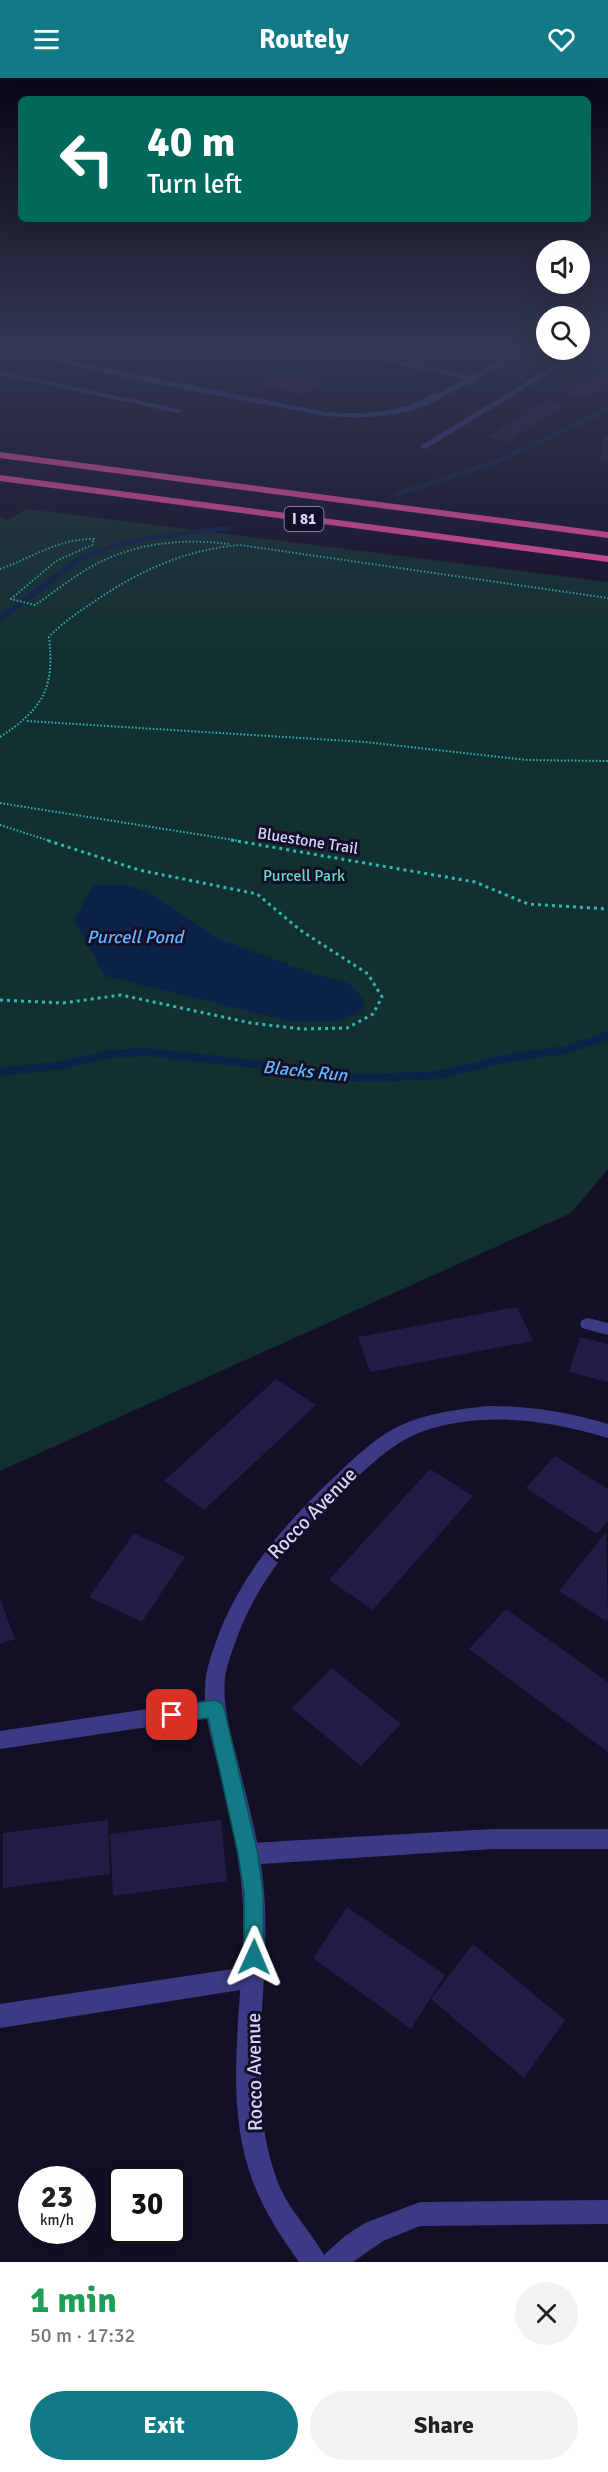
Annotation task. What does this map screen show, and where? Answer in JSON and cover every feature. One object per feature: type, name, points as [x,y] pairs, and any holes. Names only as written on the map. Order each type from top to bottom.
[{"type":"highway","name":"I 81","points":[[0,455],[608,535]]},
{"type":"highway","name":"I 81","points":[[0,478],[608,559]]},
{"type":"street","points":[[588,1324],[608,1329]]},
{"type":"street","name":"Rocco Avenue","points":[[314,2262],[278,2208],[260,2164],[252,2112],[249,2070],[254,1907],[248,1854],[215,1708],[215,1674],[220,1656],[239,1606],[259,1570],[283,1538],[378,1449],[420,1425],[486,1413],[547,1417],[608,1431]]},
{"type":"street","points":[[0,1740],[215,1708]]},
{"type":"street","points":[[248,1854],[492,1839],[608,1839]]},
{"type":"street","points":[[0,2016],[253,1977]]},
{"type":"street","points":[[334,2262],[364,2236],[395,2221],[420,2214],[608,2212]]},
{"type":"path","points":[[0,569],[58,543],[82,538],[94,539],[93,545],[56,561],[11,599],[35,605],[97,564],[153,544],[196,540],[608,598]]},
{"type":"path","points":[[0,737],[26,720],[39,705],[51,681],[52,657],[49,637],[59,625],[122,580],[158,562],[213,547],[240,545]]},
{"type":"path","points":[[26,720],[365,742],[527,760],[608,761]]},
{"type":"path","name":"Bluestone Trail","points":[[0,803],[363,861],[475,882],[528,904],[608,909]]},
{"type":"path","points":[[0,825],[138,870],[257,894],[300,930],[368,974],[382,997],[373,1014],[347,1028],[302,1029],[251,1023],[122,995],[63,1003],[0,1000]]},
{"type":"green space","name":"Purcell Park","points":[[26,509],[608,582],[608,1169],[571,1213],[0,1471],[0,517],[8,520]]},
{"type":"water","name":"Purcell Pond","points":[[93,885],[129,885],[156,897],[219,939],[317,975],[349,983],[365,1000],[361,1011],[341,1021],[287,1021],[105,976],[75,920]]},
{"type":"building","points":[[602,446],[608,446],[608,463],[599,463]]},
{"type":"building","points":[[517,1307],[533,1341],[370,1372],[358,1337]]},
{"type":"building","points":[[580,1337],[608,1344],[608,1382],[569,1372]]},
{"type":"building","points":[[276,1379],[316,1405],[204,1510],[164,1481]]},
{"type":"building","points":[[555,1456],[608,1489],[608,1521],[597,1534],[526,1488]]},
{"type":"building","points":[[430,1469],[473,1496],[373,1610],[329,1580]]},
{"type":"building","points":[[606,1532],[608,1618],[606,1621],[559,1591]]},
{"type":"building","points":[[134,1533],[185,1557],[142,1622],[89,1597]]},
{"type":"building","points":[[0,1599],[15,1639],[0,1644]]},
{"type":"building","points":[[506,1609],[608,1682],[608,1752],[469,1649]]},
{"type":"building","points":[[332,1668],[401,1724],[361,1766],[292,1708]]},
{"type":"building","points":[[108,1820],[110,1874],[3,1888],[3,1833]]},
{"type":"building","points":[[221,1820],[227,1881],[113,1896],[110,1834]]},
{"type":"building","points":[[347,1907],[445,1975],[411,2029],[313,1958]]},
{"type":"building","points":[[473,1944],[565,2020],[524,2078],[431,1999]]},
{"type":"waterway","points":[[396,494],[497,462],[531,446]]},
{"type":"waterway","points":[[76,561],[93,553],[131,542],[229,528]]},
{"type":"waterway","points":[[25,600],[76,561]]},
{"type":"waterway","points":[[0,618],[19,605]]},
{"type":"waterway","name":"Blacks Run","points":[[0,1072],[63,1065],[110,1054],[145,1052],[263,1065],[320,1075],[373,1078],[438,1075],[509,1058],[565,1050],[608,1035]]},
{"type":"route","points":[[172,1715],[215,1708],[248,1854],[254,1893],[254,1957]]}]
